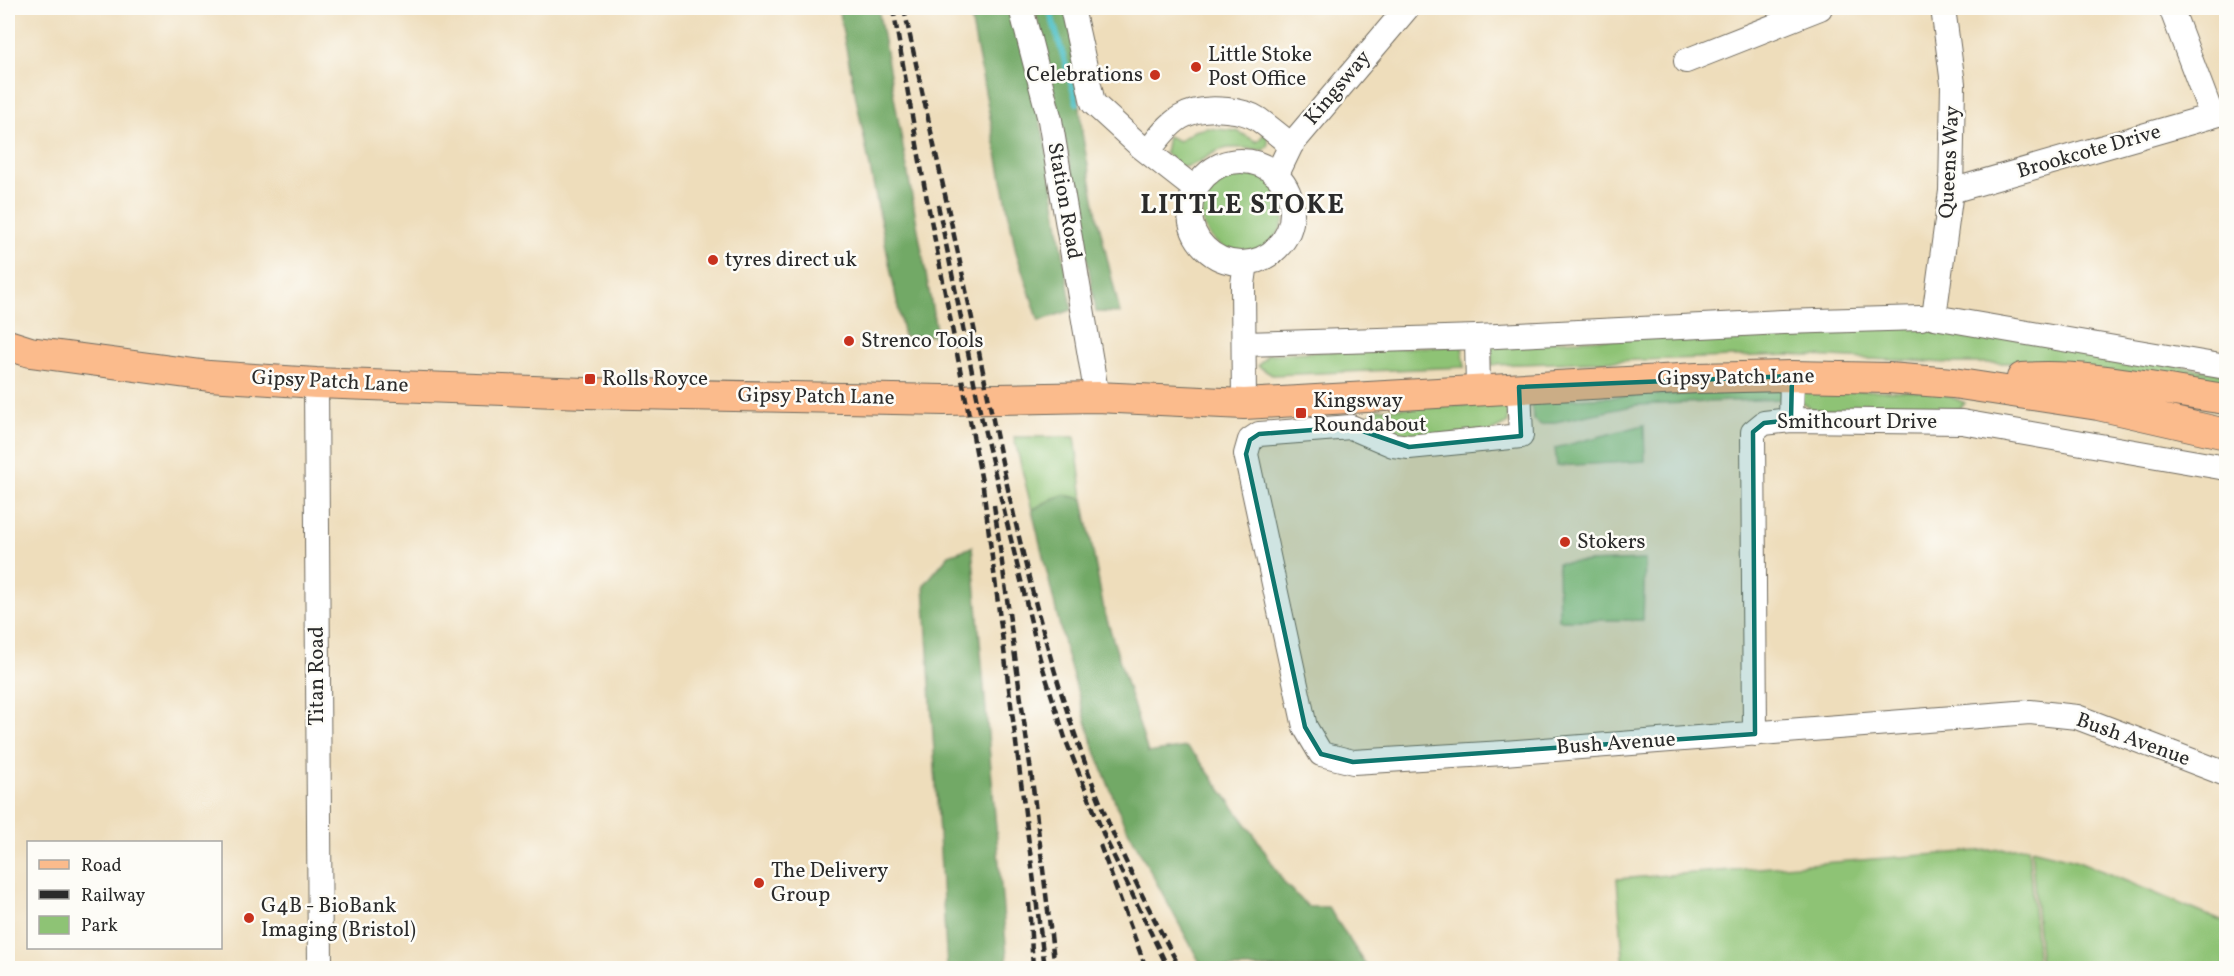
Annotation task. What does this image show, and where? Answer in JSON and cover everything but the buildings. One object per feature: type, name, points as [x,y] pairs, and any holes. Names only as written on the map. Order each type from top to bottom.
[{"type":"main road","name":"Gipsy Patch Lane","points":[[8,345],[30,352],[209,376],[316,383],[585,393],[944,400],[1097,397],[1244,404],[1697,378],[1792,376],[1888,378],[1953,383],[2098,405],[2226,434]]},
{"type":"main road","name":"Gipsy Patch Lane","points":[[1953,383],[2044,376],[2122,384],[2226,399]]},
{"type":"street","name":"Station Road","points":[[1021,8],[1050,120],[1097,397]]},
{"type":"street","points":[[1072,8],[1093,103],[1148,152],[1195,189]]},
{"type":"street","name":"Kingsway","points":[[1277,174],[1291,145],[1407,8]]},
{"type":"street","points":[[1686,61],[1820,8]]},
{"type":"street","name":"Queens Way","points":[[1928,318],[1951,191],[1953,84],[1942,8]]},
{"type":"street","points":[[2171,8],[2219,114]]},
{"type":"street","points":[[1148,152],[1160,135],[1176,119],[1191,111],[1212,108],[1238,111],[1256,118],[1291,145]]},
{"type":"street","name":"Brookcote Drive","points":[[1951,191],[2219,114]]},
{"type":"street","points":[[1248,160],[1264,165],[1277,174],[1287,188],[1293,203],[1293,220],[1287,237],[1277,250],[1262,259],[1246,263],[1230,262],[1216,256],[1203,247],[1194,234],[1190,219],[1190,203],[1195,189],[1204,176],[1217,166],[1232,161],[1248,160]]},
{"type":"street","points":[[1244,404],[1243,284],[1246,263]]},
{"type":"street","points":[[1244,344],[1477,338],[1783,322],[1898,329],[1928,318],[2226,367]]},
{"type":"street","points":[[1477,338],[1478,390]]},
{"type":"street","points":[[1791,420],[1792,376]]},
{"type":"street","name":"Titan Road","points":[[316,383],[320,969]]},
{"type":"street","name":"Bush Avenue","points":[[1519,387],[1521,436],[1409,447],[1393,445],[1352,427],[1258,434],[1250,440],[1246,454],[1305,727],[1321,754],[1353,762],[1504,753],[2030,712],[2077,717],[2226,774]]},
{"type":"street","name":"Smithcourt Drive","points":[[1755,734],[1753,432],[1764,423],[1791,420],[1962,422],[2226,468]]},
{"type":"highlighted area","points":[[1792,376],[1791,420],[1764,423],[1753,432],[1755,734],[1353,762],[1321,754],[1305,727],[1246,454],[1250,440],[1259,434],[1351,427],[1409,447],[1521,436],[1519,387]]},
{"type":"green space","points":[[838,8],[878,8],[937,335],[904,337]]},
{"type":"green space","points":[[969,8],[1012,8],[1045,140],[1072,310],[1039,321],[1016,252]]},
{"type":"green space","points":[[1035,8],[1067,8],[1077,68],[1082,133],[1097,215],[1120,313],[1096,312],[1075,186]]},
{"type":"green space","points":[[1207,128],[1237,131],[1257,142],[1265,133],[1268,146],[1263,150],[1236,148],[1220,150],[1192,165],[1181,167],[1165,153],[1168,136],[1179,141],[1194,131]]},
{"type":"green space","points":[[1243,168],[1259,171],[1273,180],[1282,194],[1285,210],[1282,226],[1273,240],[1259,249],[1243,252],[1227,249],[1213,240],[1204,226],[1201,210],[1204,194],[1213,180],[1227,171]]},
{"type":"green space","points":[[1933,324],[2226,374],[2226,389],[2037,363],[1948,363],[1791,355],[1492,365],[1491,344]]},
{"type":"green space","points":[[1462,345],[1465,367],[1272,375],[1258,366],[1268,354]]},
{"type":"green space","points":[[1785,388],[1780,399],[1637,405],[1541,425],[1533,419],[1532,401]]},
{"type":"green space","points":[[1800,390],[1938,391],[1965,403],[1959,409],[1813,410],[1800,401]]},
{"type":"green space","points":[[1508,403],[1508,423],[1490,432],[1404,437],[1362,421],[1376,409]]},
{"type":"green space","points":[[1644,425],[1645,461],[1557,466],[1555,448]]},
{"type":"green space","points":[[1014,437],[1075,437],[1083,499],[1056,498],[1032,510]]},
{"type":"green space","points":[[1064,495],[1083,499],[1104,610],[1148,753],[1186,747],[1197,757],[1255,836],[1285,884],[1309,907],[1328,907],[1368,968],[1203,968],[1122,819],[1094,748],[1067,656],[1032,510]]},
{"type":"green space","points":[[972,547],[1008,968],[947,968],[924,585],[949,555]]},
{"type":"green space","points":[[1645,560],[1643,620],[1559,620],[1558,563]]},
{"type":"green space","points":[[2028,847],[2038,968],[1624,968],[1617,879]]},
{"type":"green space","points":[[2031,849],[2076,860],[2226,923],[2226,968],[2041,968]]},
{"type":"waterway","points":[[1049,8],[1077,103]]},
{"type":"railway","points":[[893,8],[924,184],[983,487],[1045,968]]},
{"type":"railway","points":[[904,8],[1019,538],[1050,654],[1067,712],[1109,824],[1134,879],[1180,968]]},
{"type":"railway","points":[[938,205],[981,416],[1040,659],[1066,741],[1105,838],[1168,968]]},
{"type":"railway","points":[[994,505],[1032,779],[1055,968]]},
{"type":"railway","points":[[1100,845],[1146,968]]},
{"type":"railway","points":[[1029,903],[1033,968]]},
{"type":"place","name":"Little Stoke Post Office","points":[[1196,67]]},
{"type":"place","name":"Celebrations","points":[[1155,75]]},
{"type":"place","name":"tyres direct uk","points":[[713,260]]},
{"type":"place","name":"Strenco Tools","points":[[849,341]]},
{"type":"place","name":"Rolls Royce","points":[[590,379]]},
{"type":"place","name":"Kingsway Roundabout","points":[[1301,413]]},
{"type":"place","name":"Stokers","points":[[1565,542]]},
{"type":"place","name":"The Delivery Group","points":[[759,883]]},
{"type":"place","name":"G4B - BioBank Imaging (Bristol)","points":[[249,918]]},
{"type":"district","name":"LITTLE STOKE","points":[[1243,206]]}]
